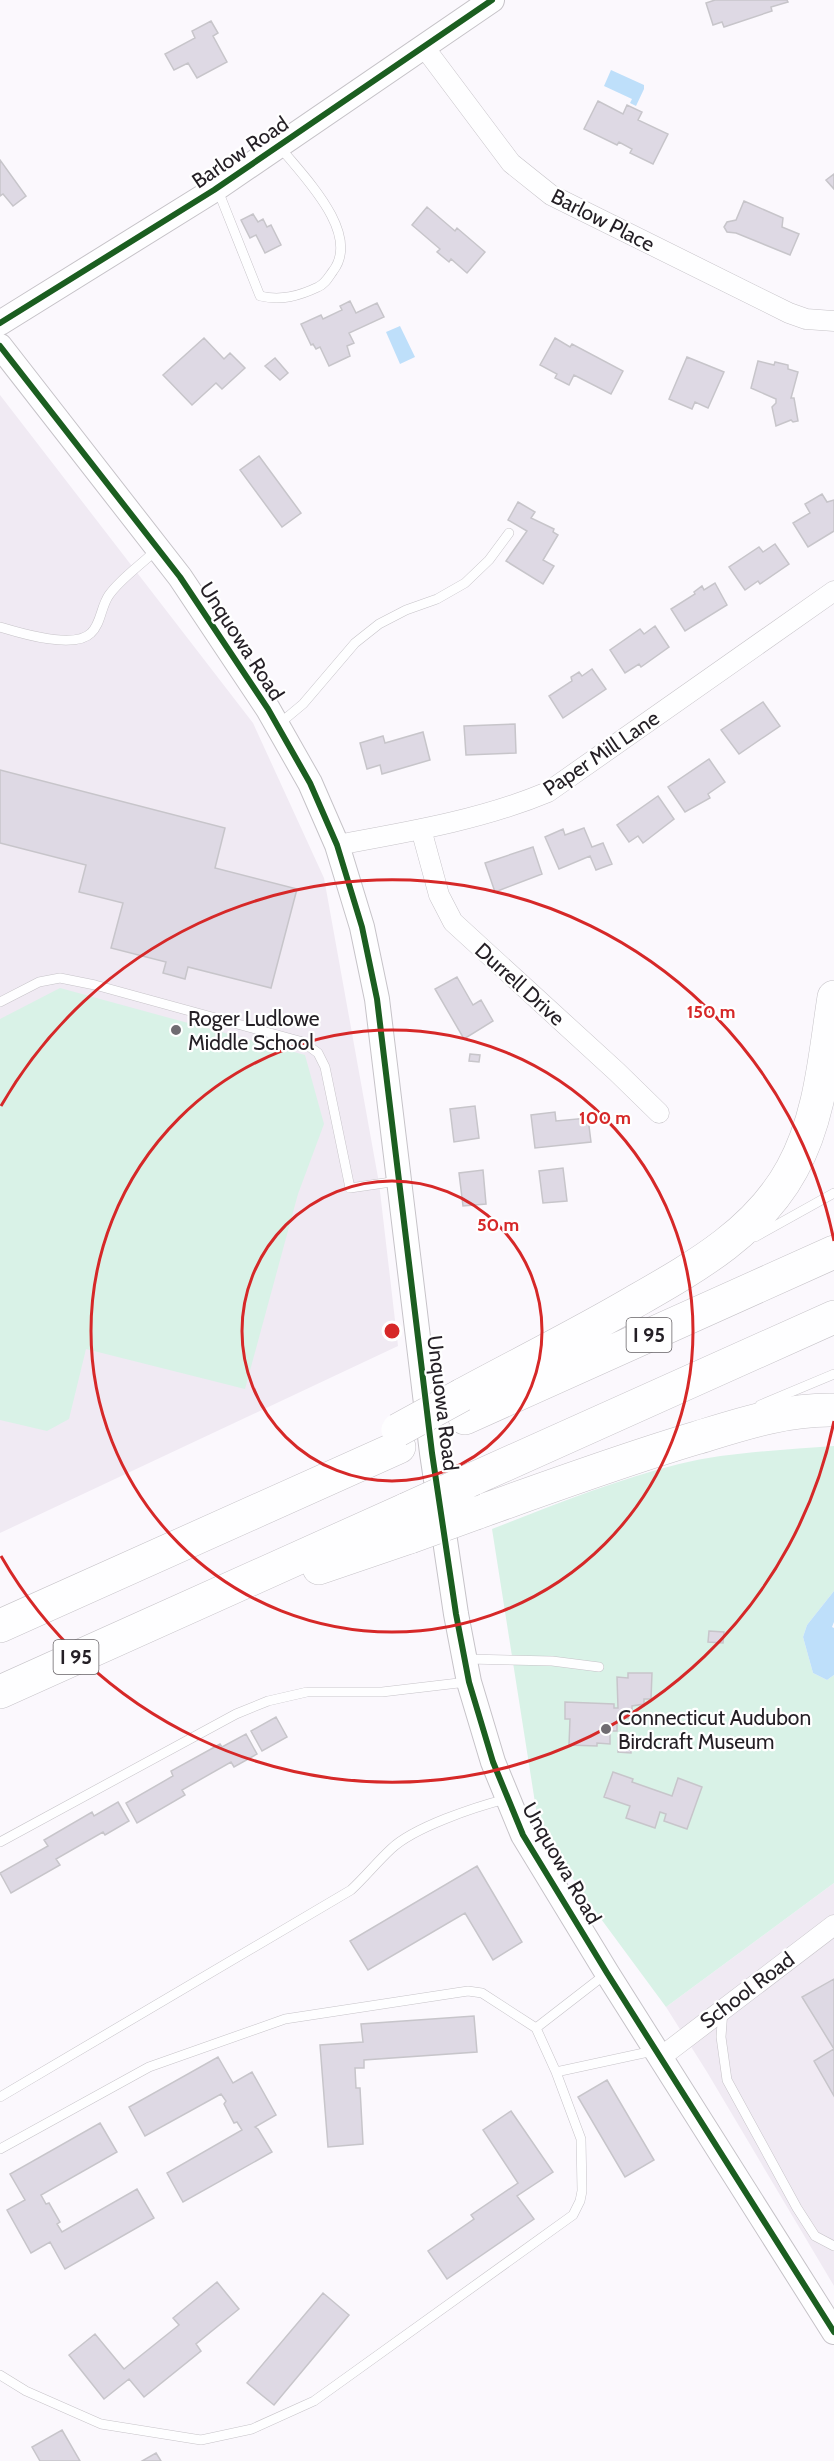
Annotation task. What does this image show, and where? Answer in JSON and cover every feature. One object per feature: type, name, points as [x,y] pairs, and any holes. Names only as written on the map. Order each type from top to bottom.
[{"type":"highway","points":[[0,1626],[271,1505],[463,1407],[712,1256],[746,1228],[773,1198],[793,1168],[813,1117],[834,997]]},
{"type":"highway","name":"I 95","points":[[463,1407],[834,1252]]},
{"type":"highway","name":"I 95","points":[[0,1692],[152,1623],[409,1523],[473,1479],[834,1317]]},
{"type":"highway","points":[[409,1523],[476,1513],[619,1463],[764,1418],[790,1413],[834,1410]]},
{"type":"highway","points":[[0,1614],[137,1565]]},
{"type":"street","name":"Barlow Road","points":[[0,323],[217,188],[492,0]]},
{"type":"street","name":"Barlow Place","points":[[424,46],[511,162],[550,195],[789,313],[806,319],[834,321]]},
{"type":"street","name":"Unquowa Road","points":[[0,346],[180,577],[268,709],[310,783],[337,845],[348,878],[378,999],[432,1453],[466,1670],[481,1725],[506,1798],[523,1835],[607,1973],[834,2331]]},
{"type":"street","name":"Paper Mill Lane","points":[[337,845],[422,829],[526,801],[548,792],[834,591]]},
{"type":"street","name":"Durrell Drive","points":[[422,829],[439,896],[453,922],[659,1113]]},
{"type":"street","name":"School Road","points":[[658,2054],[834,1925]]},
{"type":"lane","points":[[217,188],[260,296],[273,299],[299,296],[323,285],[339,264],[341,250],[339,233],[326,205],[279,146]]},
{"type":"lane","points":[[277,726],[303,704],[355,643],[379,624],[406,610],[437,599],[465,583],[489,560],[509,532]]},
{"type":"lane","points":[[0,627],[49,639],[65,640],[86,636],[94,629],[105,601],[116,587],[157,549]]},
{"type":"lane","points":[[0,1002],[39,982],[60,978],[94,985],[303,1042],[318,1053],[326,1067],[350,1188],[400,1181]]},
{"type":"lane","points":[[688,1271],[834,1193]]},
{"type":"lane","points":[[749,1409],[834,1374]]},
{"type":"lane","points":[[619,1463],[727,1418]]},
{"type":"lane","points":[[0,1842],[236,1714],[268,1701],[307,1692],[382,1692],[466,1670],[552,1661],[599,1667]]},
{"type":"lane","points":[[0,2097],[351,1890],[392,1848],[414,1835],[473,1808],[506,1798]]},
{"type":"lane","points":[[536,2028],[607,1973]]},
{"type":"lane","points":[[0,2149],[149,2067],[285,2019],[468,1991],[482,1993],[536,2028],[556,2072],[581,2139],[582,2191],[573,2215],[314,2401],[252,2428],[201,2440],[101,2424],[26,2391],[0,2375]]},
{"type":"lane","points":[[723,2008],[721,2037],[727,2080],[797,2208],[815,2236],[834,2246]]},
{"type":"lane","points":[[556,2072],[658,2054]]},
{"type":"shaded area","name":"Roger Ludlowe Middle School","points":[[0,395],[253,723],[324,878],[379,1183],[398,1346],[0,1533]]},
{"type":"shaded area","points":[[834,1883],[834,2286],[666,2007]]},
{"type":"green space","points":[[60,988],[305,1055],[324,1124],[298,1194],[245,1389],[86,1349],[69,1419],[47,1431],[0,1420],[0,1019]]},
{"type":"green space","points":[[834,1446],[834,1591],[807,1625],[803,1637],[813,1673],[827,1680],[834,1675],[834,1883],[666,2007],[590,1904],[539,1828],[492,1529],[608,1485],[679,1464],[736,1454]]},
{"type":"water","points":[[611,70],[644,85],[636,106],[630,103],[632,99],[604,86]]},
{"type":"water","points":[[400,326],[415,357],[400,364],[386,332]]},
{"type":"water","points":[[834,1591],[832,1627],[834,1628],[834,1675],[827,1680],[813,1673],[803,1637],[807,1625]]},
{"type":"building","points":[[715,0],[787,0],[788,2],[771,7],[772,11],[724,27],[722,22],[713,25],[706,3]]},
{"type":"building","points":[[211,21],[218,33],[213,36],[227,62],[197,78],[188,63],[174,70],[165,54],[195,38],[192,31]]},
{"type":"building","points":[[598,101],[623,114],[627,105],[642,112],[638,120],[668,134],[653,164],[630,153],[632,149],[619,142],[617,145],[584,129]]},
{"type":"building","points":[[0,160],[26,196],[13,206],[3,194],[0,196]]},
{"type":"building","points":[[834,174],[834,189],[826,180]]},
{"type":"building","points":[[744,201],[783,218],[782,227],[799,234],[790,255],[736,233],[727,232],[724,227],[727,222],[736,220]]},
{"type":"building","points":[[427,207],[485,252],[467,273],[451,259],[449,262],[437,252],[440,249],[412,225]]},
{"type":"building","points":[[253,214],[258,222],[263,219],[267,227],[271,225],[281,245],[265,253],[256,235],[250,238],[241,220]]},
{"type":"building","points":[[350,301],[356,313],[377,303],[384,317],[349,333],[354,343],[347,346],[350,356],[329,366],[320,347],[316,349],[313,344],[311,345],[301,324],[321,315],[323,319],[342,310],[340,306]]},
{"type":"building","points":[[204,338],[224,359],[230,353],[245,368],[222,389],[216,383],[192,405],[163,375]]},
{"type":"building","points":[[555,338],[570,347],[572,344],[623,371],[611,394],[574,375],[569,385],[555,378],[557,374],[540,365]]},
{"type":"building","points":[[687,357],[724,372],[708,408],[695,402],[692,409],[669,399]]},
{"type":"building","points":[[275,358],[288,373],[280,380],[265,366]]},
{"type":"building","points":[[758,361],[774,365],[775,362],[788,365],[788,369],[798,372],[791,398],[794,398],[798,421],[791,420],[776,426],[772,407],[776,399],[751,388]]},
{"type":"building","points":[[259,456],[301,513],[282,527],[240,470]]},
{"type":"building","points":[[822,494],[827,502],[834,500],[834,531],[808,547],[793,523],[810,513],[805,504]]},
{"type":"building","points":[[518,502],[535,512],[531,518],[554,529],[553,532],[558,535],[543,560],[554,566],[543,584],[506,561],[527,531],[508,520]]},
{"type":"building","points":[[775,544],[789,564],[760,584],[758,581],[745,590],[729,567],[759,547],[763,552]]},
{"type":"building","points":[[715,583],[727,605],[685,631],[671,609],[695,594],[694,592],[702,586],[704,590]]},
{"type":"building","points":[[655,626],[669,647],[641,667],[639,664],[625,673],[610,650],[640,629],[644,634]]},
{"type":"building","points":[[592,669],[606,689],[563,718],[549,696],[572,681],[571,677],[579,672],[582,676]]},
{"type":"building","points":[[763,702],[780,726],[739,754],[721,730]]},
{"type":"building","points":[[515,724],[516,753],[466,755],[464,726]]},
{"type":"building","points":[[423,732],[430,760],[382,774],[380,765],[367,769],[360,743],[383,736],[385,743]]},
{"type":"building","points":[[709,759],[725,782],[708,794],[710,798],[685,812],[668,787]]},
{"type":"building","points":[[0,770],[225,828],[215,868],[297,889],[271,988],[188,967],[185,979],[163,973],[166,962],[111,948],[123,903],[79,892],[86,865],[0,843]]},
{"type":"building","points":[[658,796],[674,819],[643,843],[638,836],[629,842],[617,825]]},
{"type":"building","points":[[584,828],[592,847],[603,843],[612,864],[596,870],[590,856],[559,869],[545,837],[563,829],[565,835]]},
{"type":"building","points":[[533,847],[542,874],[495,892],[485,863]]},
{"type":"building","points":[[457,977],[473,1005],[481,1000],[493,1021],[464,1039],[435,989]]},
{"type":"building","points":[[470,1054],[480,1055],[479,1062],[469,1061]]},
{"type":"building","points":[[475,1106],[479,1138],[454,1142],[450,1109]]},
{"type":"building","points":[[555,1112],[556,1121],[588,1118],[591,1142],[535,1148],[531,1115]]},
{"type":"building","points":[[563,1168],[567,1201],[543,1203],[539,1171]]},
{"type":"building","points":[[483,1170],[486,1204],[463,1206],[459,1173]]},
{"type":"building","points":[[709,1631],[724,1632],[723,1643],[708,1642]]},
{"type":"building","points":[[628,1673],[652,1673],[651,1699],[644,1699],[644,1704],[632,1706],[632,1718],[617,1718],[617,1731],[610,1731],[610,1744],[569,1745],[570,1719],[565,1719],[565,1702],[614,1704],[614,1708],[618,1708],[617,1677],[628,1678]]},
{"type":"building","points":[[276,1717],[287,1737],[262,1751],[251,1731]]},
{"type":"building","points":[[246,1734],[257,1754],[234,1767],[231,1762],[182,1790],[185,1795],[137,1823],[126,1803],[173,1776],[171,1771],[220,1744],[222,1747]]},
{"type":"building","points":[[618,1738],[632,1739],[631,1753],[618,1752]]},
{"type":"building","points":[[613,1772],[633,1779],[632,1782],[672,1796],[678,1778],[702,1787],[687,1829],[664,1821],[666,1814],[660,1812],[655,1828],[626,1818],[630,1806],[604,1797]]},
{"type":"building","points":[[118,1802],[129,1821],[105,1835],[103,1832],[56,1859],[60,1865],[11,1893],[0,1873],[48,1846],[44,1840],[92,1812],[94,1816]]},
{"type":"building","points":[[477,1866],[522,1942],[493,1960],[465,1913],[368,1970],[350,1941]]},
{"type":"building","points":[[834,1979],[834,2049],[802,1997]]},
{"type":"building","points":[[474,2016],[477,2052],[364,2060],[364,2068],[355,2068],[356,2088],[360,2088],[363,2144],[328,2147],[320,2045],[363,2042],[361,2024]]},
{"type":"building","points":[[834,2049],[834,2096],[814,2061]]},
{"type":"building","points":[[218,2057],[233,2083],[252,2072],[276,2115],[255,2127],[272,2152],[183,2202],[167,2173],[242,2130],[237,2122],[234,2123],[224,2104],[226,2101],[221,2094],[145,2136],[129,2107]]},
{"type":"building","points":[[607,2080],[654,2160],[625,2177],[578,2097]]},
{"type":"building","points":[[511,2111],[553,2172],[517,2196],[534,2219],[447,2279],[428,2251],[474,2219],[471,2215],[518,2183],[483,2130]]},
{"type":"building","points":[[100,2123],[117,2152],[41,2195],[46,2204],[49,2203],[60,2222],[57,2224],[62,2232],[137,2189],[154,2218],[65,2269],[50,2242],[31,2253],[7,2210],[25,2200],[10,2174]]},
{"type":"building","points":[[217,2282],[239,2309],[196,2344],[201,2351],[144,2397],[129,2379],[104,2399],[69,2355],[95,2334],[124,2369],[179,2325],[173,2318]]},
{"type":"building","points":[[323,2293],[349,2315],[274,2405],[247,2383]]},
{"type":"building","points":[[62,2430],[80,2461],[40,2461],[32,2447]]},
{"type":"building","points":[[156,2453],[161,2461],[142,2461]]},
{"type":"cycle path","points":[[0,323],[214,190],[492,0]]},
{"type":"cycle path","points":[[0,346],[180,577],[268,709],[310,783],[337,845],[362,927],[377,999],[432,1453],[456,1614],[469,1682],[493,1762],[523,1835],[607,1973],[834,2332]]},
{"type":"place","name":"Roger Ludlowe Middle School","points":[[176,1030]]},
{"type":"place","name":"Connecticut Audubon Birdcraft Museum","points":[[606,1729]]}]
